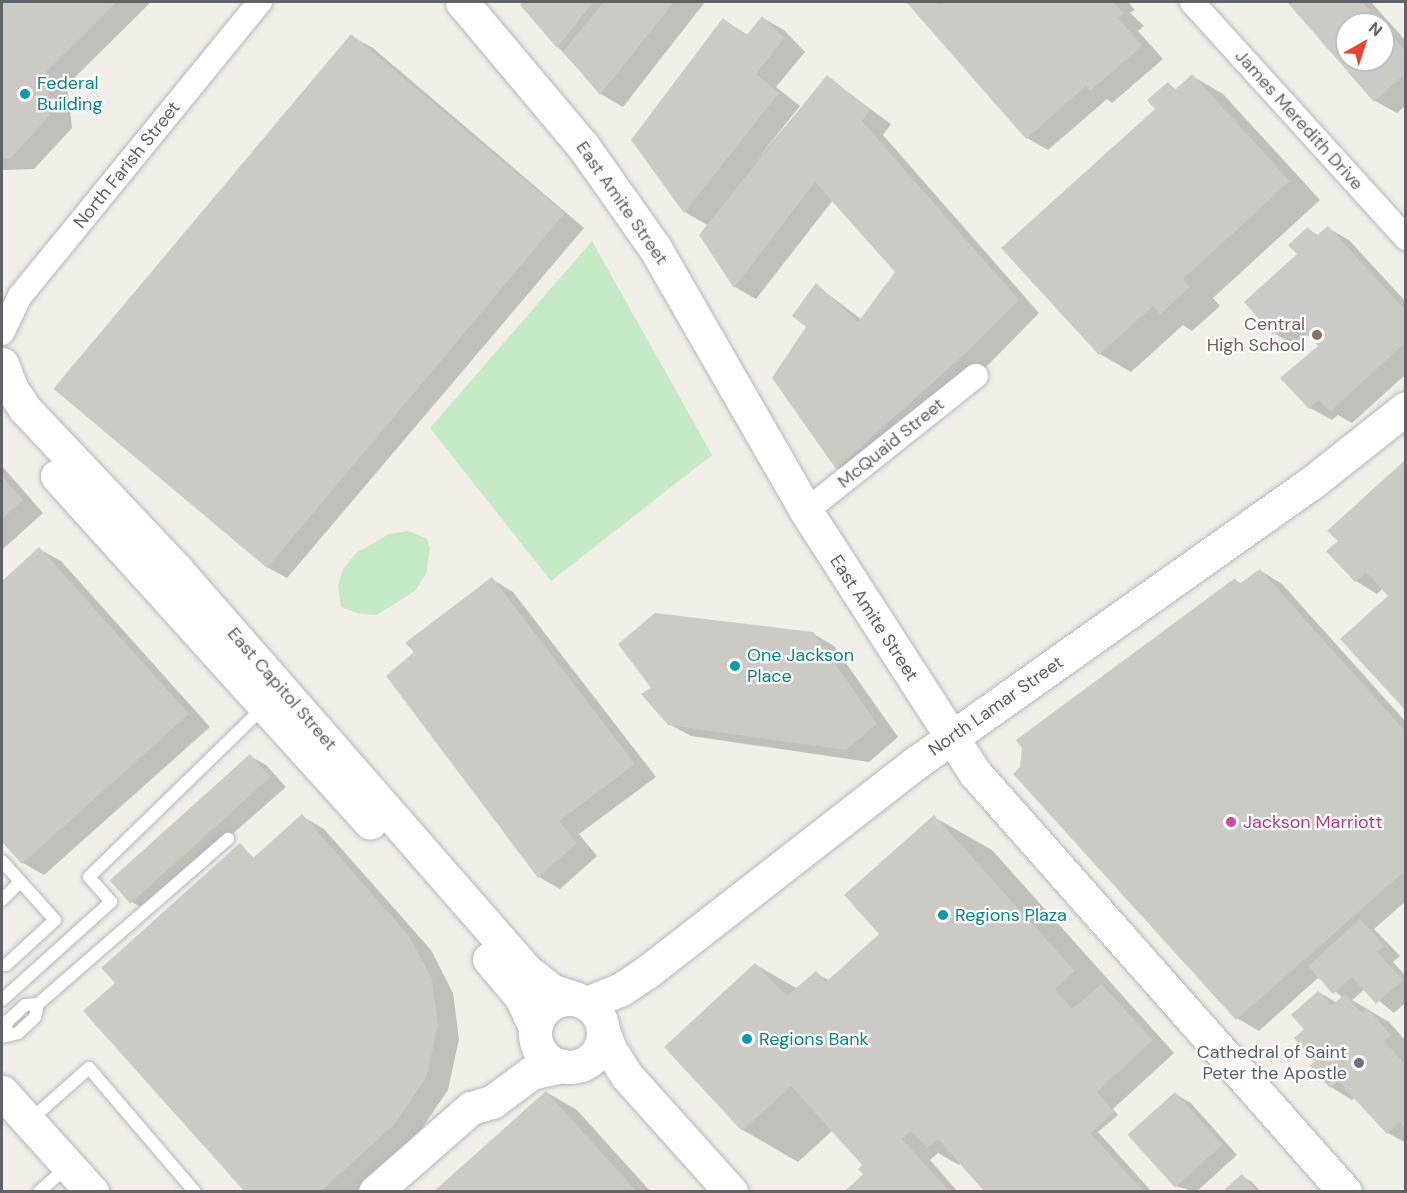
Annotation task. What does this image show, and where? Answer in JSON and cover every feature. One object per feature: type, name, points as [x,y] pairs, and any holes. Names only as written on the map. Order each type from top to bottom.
[{"type":"main road","name":"East Amite Street","points":[[462,2],[583,146],[655,248],[806,511],[975,773],[1052,863],[1345,1191]]},
{"type":"main road","name":"East Capitol Street","points":[[2,364],[11,388],[25,409],[185,578],[527,971],[554,991],[589,1011]]},
{"type":"main road","name":"North Lamar Street","points":[[589,1011],[647,972],[951,737],[1310,484],[1406,408]]},
{"type":"main road","name":"East Capitol Street","points":[[2,414],[501,973],[520,998],[535,1031]]},
{"type":"main road","points":[[471,1108],[478,1088],[535,1031],[546,1006],[555,1001],[589,1011],[609,1049],[627,1076],[731,1191]]},
{"type":"main road","points":[[375,1191],[471,1108],[492,1102],[531,1073],[591,1059],[599,1050],[589,1011]]},
{"type":"main road","points":[[535,1031],[539,1050],[565,1066],[587,1073],[609,1088],[702,1191]]},
{"type":"main road","points":[[2,1092],[92,1191]]},
{"type":"street","name":"North Farish Street","points":[[2,333],[20,296],[260,2]]},
{"type":"street","name":"James Meredith Drive","points":[[1192,2],[1406,238]]},
{"type":"street","name":"McQuaid Street","points":[[806,511],[976,376]]},
{"type":"lane","points":[[2,1000],[111,902],[89,877],[265,706]]},
{"type":"lane","points":[[2,1037],[8,1021],[25,1005],[38,1004],[228,839]]},
{"type":"lane","points":[[2,861],[55,920],[3,968]]},
{"type":"lane","points":[[2,900],[21,882]]},
{"type":"lane","points":[[28,1121],[88,1068],[195,1191]]},
{"type":"lane","points":[[39,1191],[68,1166]]},
{"type":"green space","points":[[592,241],[712,455],[551,581],[430,428]]},
{"type":"green space","points":[[408,531],[426,538],[430,548],[426,574],[415,591],[377,615],[360,614],[341,607],[338,586],[343,569],[356,553],[389,534]]},
{"type":"building","name":"Federal Building","points":[[2,2],[117,2],[46,72],[50,115],[11,158],[2,158]]},
{"type":"building","points":[[523,2],[593,2],[557,48],[520,5]]},
{"type":"building","points":[[604,2],[674,2],[600,95],[563,51]]},
{"type":"building","points":[[906,2],[937,2],[940,5],[944,2],[1112,2],[1124,13],[1118,18],[1142,46],[1090,91],[1086,86],[1026,139]]},
{"type":"building","points":[[1287,2],[1362,2],[1371,12],[1335,12],[1335,57]]},
{"type":"building","points":[[762,16],[784,38],[756,74],[779,93],[684,213],[631,140],[723,18],[746,36]]},
{"type":"building","points":[[351,34],[565,213],[267,568],[53,389]]},
{"type":"building","points":[[1395,40],[1406,52],[1406,73],[1374,102],[1348,72],[1395,72]]},
{"type":"building","points":[[1192,74],[1290,181],[1183,279],[1190,287],[1160,314],[1153,306],[1099,355],[1001,248],[1155,109],[1147,100],[1168,82],[1175,90]]},
{"type":"building","points":[[827,75],[870,110],[862,121],[1019,300],[967,352],[836,469],[772,378],[806,327],[792,316],[816,283],[858,322],[895,272],[815,182],[734,288],[699,235]]},
{"type":"building","points":[[1328,226],[1406,311],[1406,342],[1330,412],[1319,400],[1309,409],[1280,378],[1318,346],[1292,317],[1273,335],[1244,302],[1297,254],[1288,245],[1308,227],[1316,236]]},
{"type":"building","points":[[1406,459],[1406,711],[1340,639],[1388,596],[1366,572],[1355,582],[1326,551],[1338,541],[1327,531]]},
{"type":"building","points":[[2,476],[23,500],[2,519]]},
{"type":"building","points":[[39,547],[189,714],[22,864],[2,842],[2,581]]},
{"type":"building","name":"Jackson Marriott","points":[[1260,569],[1406,732],[1406,870],[1236,1020],[1013,774],[1020,767],[1022,748],[1016,740],[1235,578],[1239,584]]},
{"type":"building","points":[[492,577],[635,764],[559,821],[577,843],[538,878],[386,676],[414,652],[405,643]]},
{"type":"building","name":"One Jackson Place","points":[[655,613],[813,632],[877,724],[846,750],[668,725],[641,694],[651,688],[618,644]]},
{"type":"building","points":[[250,754],[271,777],[130,904],[110,880]]},
{"type":"building","points":[[302,814],[409,936],[432,979],[438,1026],[426,1078],[394,1125],[320,1192],[245,1192],[83,1011],[115,983],[101,968],[240,843],[253,858]]},
{"type":"building","points":[[934,815],[1075,971],[1055,989],[1072,1009],[1101,984],[1153,1040],[1097,1092],[1114,1112],[1090,1133],[1144,1192],[985,1192],[938,1139],[927,1148],[911,1131],[902,1139],[950,1192],[844,1192],[863,1174],[858,1169],[862,1165],[791,1086],[742,1131],[664,1047],[755,963],[787,996],[816,971],[826,982],[879,934],[844,895]]},
{"type":"building","points":[[1360,919],[1384,946],[1377,952],[1403,980],[1376,1004],[1352,977],[1333,994],[1308,966]]},
{"type":"building","name":"Cathedral of Saint Peter the Apostle","points":[[1318,991],[1332,1005],[1345,994],[1362,1013],[1367,1008],[1391,1035],[1384,1041],[1406,1065],[1406,1129],[1399,1122],[1387,1134],[1338,1081],[1330,1088],[1310,1066],[1315,1061],[1294,1038],[1304,1029],[1291,1015]]},
{"type":"building","points":[[546,1091],[637,1192],[433,1192]]},
{"type":"building","points":[[1175,1092],[1223,1145],[1175,1188],[1127,1135]]},
{"type":"building","points":[[1242,1174],[1258,1192],[1222,1192]]},
{"type":"place","name":"Federal Building","points":[[25,94]]},
{"type":"place","name":"Central High School","points":[[1317,335]]},
{"type":"place","name":"One Jackson Place","points":[[735,666]]},
{"type":"place","name":"Jackson Marriott","points":[[1231,822]]},
{"type":"place","name":"Regions Plaza","points":[[943,915]]},
{"type":"place","name":"Regions Bank","points":[[747,1039]]},
{"type":"place","name":"Cathedral of Saint Peter the Apostle","points":[[1359,1063]]}]
